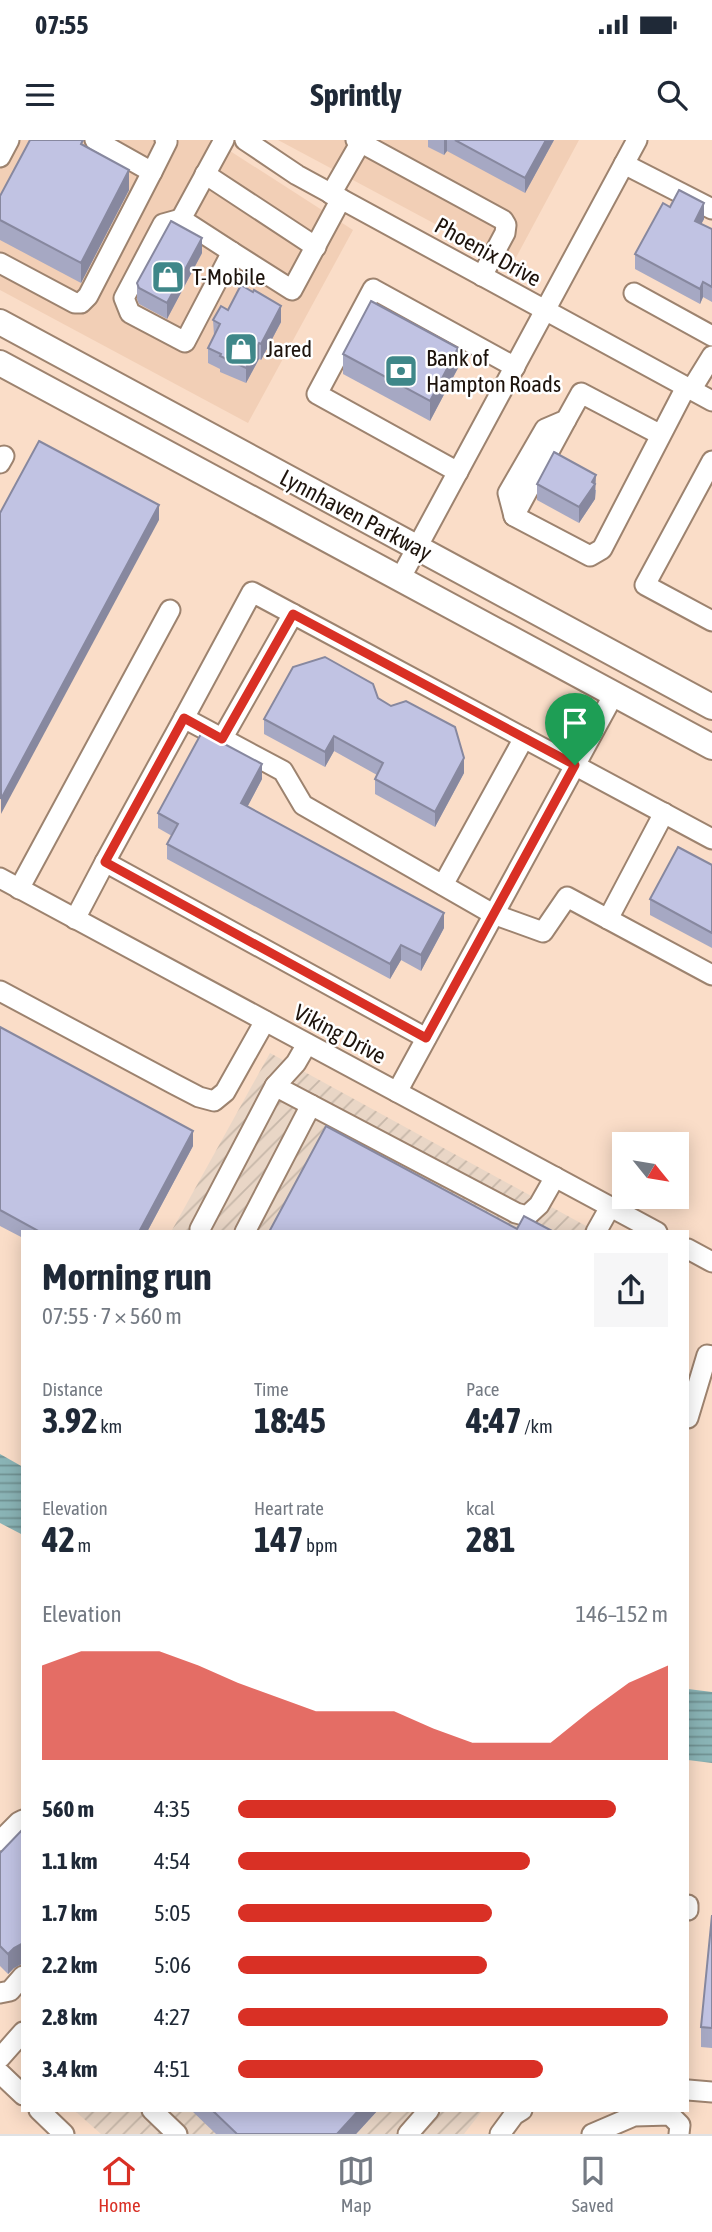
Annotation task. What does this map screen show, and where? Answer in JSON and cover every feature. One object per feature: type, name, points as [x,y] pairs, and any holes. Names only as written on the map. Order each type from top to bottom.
[{"type":"main road","name":"Lynnhaven Parkway","points":[[0,322],[712,707]]},
{"type":"main road","name":"Lynnhaven Parkway","points":[[0,363],[712,747]]},
{"type":"street","points":[[0,157],[9,140]]},
{"type":"street","points":[[94,140],[152,172]]},
{"type":"street","points":[[0,263],[75,303],[81,303],[88,296],[152,172],[167,142],[165,140]]},
{"type":"street","points":[[224,140],[181,219],[163,224],[124,298],[130,313],[185,342],[232,252]]},
{"type":"street","name":"Phoenix Drive","points":[[245,140],[336,197],[712,401]]},
{"type":"street","points":[[400,579],[637,140]]},
{"type":"street","points":[[181,219],[292,290],[316,247],[359,141],[503,220],[506,225],[505,233],[482,276]]},
{"type":"street","points":[[624,164],[711,208]]},
{"type":"street","points":[[205,174],[316,247]]},
{"type":"street","points":[[458,472],[317,394],[373,289],[515,367]]},
{"type":"street","points":[[634,293],[712,337]]},
{"type":"street","points":[[661,435],[582,393],[514,516],[590,556],[601,549],[661,435],[712,356]]},
{"type":"street","points":[[711,467],[645,585],[712,621]]},
{"type":"street","points":[[75,919],[252,592],[712,839]]},
{"type":"street","points":[[19,889],[170,610]]},
{"type":"street","points":[[222,739],[293,614]]},
{"type":"street","points":[[397,1092],[614,694]]},
{"type":"street","points":[[184,718],[283,771],[303,805],[493,914],[543,932],[567,897],[712,975]]},
{"type":"street","points":[[443,885],[524,738]]},
{"type":"street","points":[[608,919],[664,813]]},
{"type":"street","points":[[105,862],[426,1038]]},
{"type":"street","name":"Viking Drive","points":[[0,878],[653,1230]]},
{"type":"street","points":[[0,992],[199,1097],[214,1101],[225,1092],[265,1021]]},
{"type":"street","points":[[201,1230],[275,1086],[296,1063],[307,1044]]},
{"type":"street","points":[[275,1086],[516,1213],[527,1216],[539,1205],[555,1177]]},
{"type":"street","points":[[246,1230],[311,1105]]},
{"type":"street","points":[[597,1230],[610,1206]]},
{"type":"street","points":[[689,1250],[712,1262]]},
{"type":"street","points":[[689,1415],[707,1354],[712,1356]]},
{"type":"street","points":[[0,1840],[21,1822]]},
{"type":"street","points":[[0,1993],[10,1991],[21,1978]]},
{"type":"street","points":[[0,2057],[21,2034]]},
{"type":"street","points":[[0,2073],[21,2093]]},
{"type":"street","points":[[689,2090],[712,2092]]},
{"type":"street","points":[[42,2112],[64,2134]]},
{"type":"street","points":[[154,2112],[177,2134]]},
{"type":"street","points":[[408,2134],[427,2112]]},
{"type":"street","points":[[499,2134],[519,2112]]},
{"type":"street","points":[[592,2134],[634,2116],[670,2115],[680,2125],[679,2134]]},
{"type":"shaded area","points":[[0,140],[213,140],[353,230],[248,423],[0,290]]},
{"type":"shaded area","points":[[278,140],[579,140],[512,265]]},
{"type":"shaded area","points":[[270,1053],[593,1230],[172,1230]]},
{"type":"shaded area","points":[[76,2112],[481,2112],[464,2134],[101,2134]]},
{"type":"water","points":[[0,1454],[21,1466],[21,1534],[0,1523]]},
{"type":"water","points":[[689,1689],[712,1692],[712,1763],[689,1760]]},
{"type":"building","points":[[30,140],[83,140],[81,144],[129,170],[81,263],[0,220],[0,196]]},
{"type":"building","points":[[455,140],[546,140],[525,178]]},
{"type":"building","points":[[679,190],[704,203],[695,221],[712,229],[712,287],[703,282],[700,289],[635,254],[663,203],[670,207]]},
{"type":"building","name":"T-Mobile","points":[[171,221],[202,238],[167,303],[139,288],[137,283]]},
{"type":"building","name":"Jared","points":[[241,285],[281,306],[246,368],[208,348],[220,324],[213,320],[221,306],[228,310]]},
{"type":"building","name":"Bank of Hampton Roads","points":[[371,301],[458,348],[430,401],[343,354]]},
{"type":"building","points":[[39,441],[159,505],[1,799],[0,513]]},
{"type":"building","points":[[554,452],[596,475],[592,482],[595,484],[579,507],[537,484]]},
{"type":"building","points":[[325,657],[373,684],[378,698],[391,706],[406,701],[455,727],[464,758],[435,812],[375,779],[383,763],[334,736],[325,752],[264,719],[293,667]]},
{"type":"building","points":[[202,732],[262,764],[241,803],[444,913],[421,955],[401,945],[390,964],[167,844],[178,824],[158,813]]},
{"type":"building","points":[[678,847],[712,865],[712,933],[650,899]]},
{"type":"building","points":[[0,1027],[193,1131],[140,1230],[36,1230],[0,1210]]},
{"type":"building","points":[[326,1126],[517,1229],[524,1216],[550,1230],[270,1230]]},
{"type":"building","points":[[21,1831],[21,1944],[8,1954],[0,1946],[0,1853]]},
{"type":"building","points":[[712,1915],[712,2028],[701,2027]]},
{"type":"building","points":[[214,2112],[357,2112],[337,2134],[237,2134]]},
{"type":"place","name":"T-Mobile","points":[[168,277]]},
{"type":"place","name":"Jared","points":[[241,349]]},
{"type":"place","name":"Bank of Hampton Roads","points":[[401,371]]},
{"type":"route","points":[[293,614],[575,765],[426,1038],[105,862],[184,718],[222,739],[293,614]]}]
